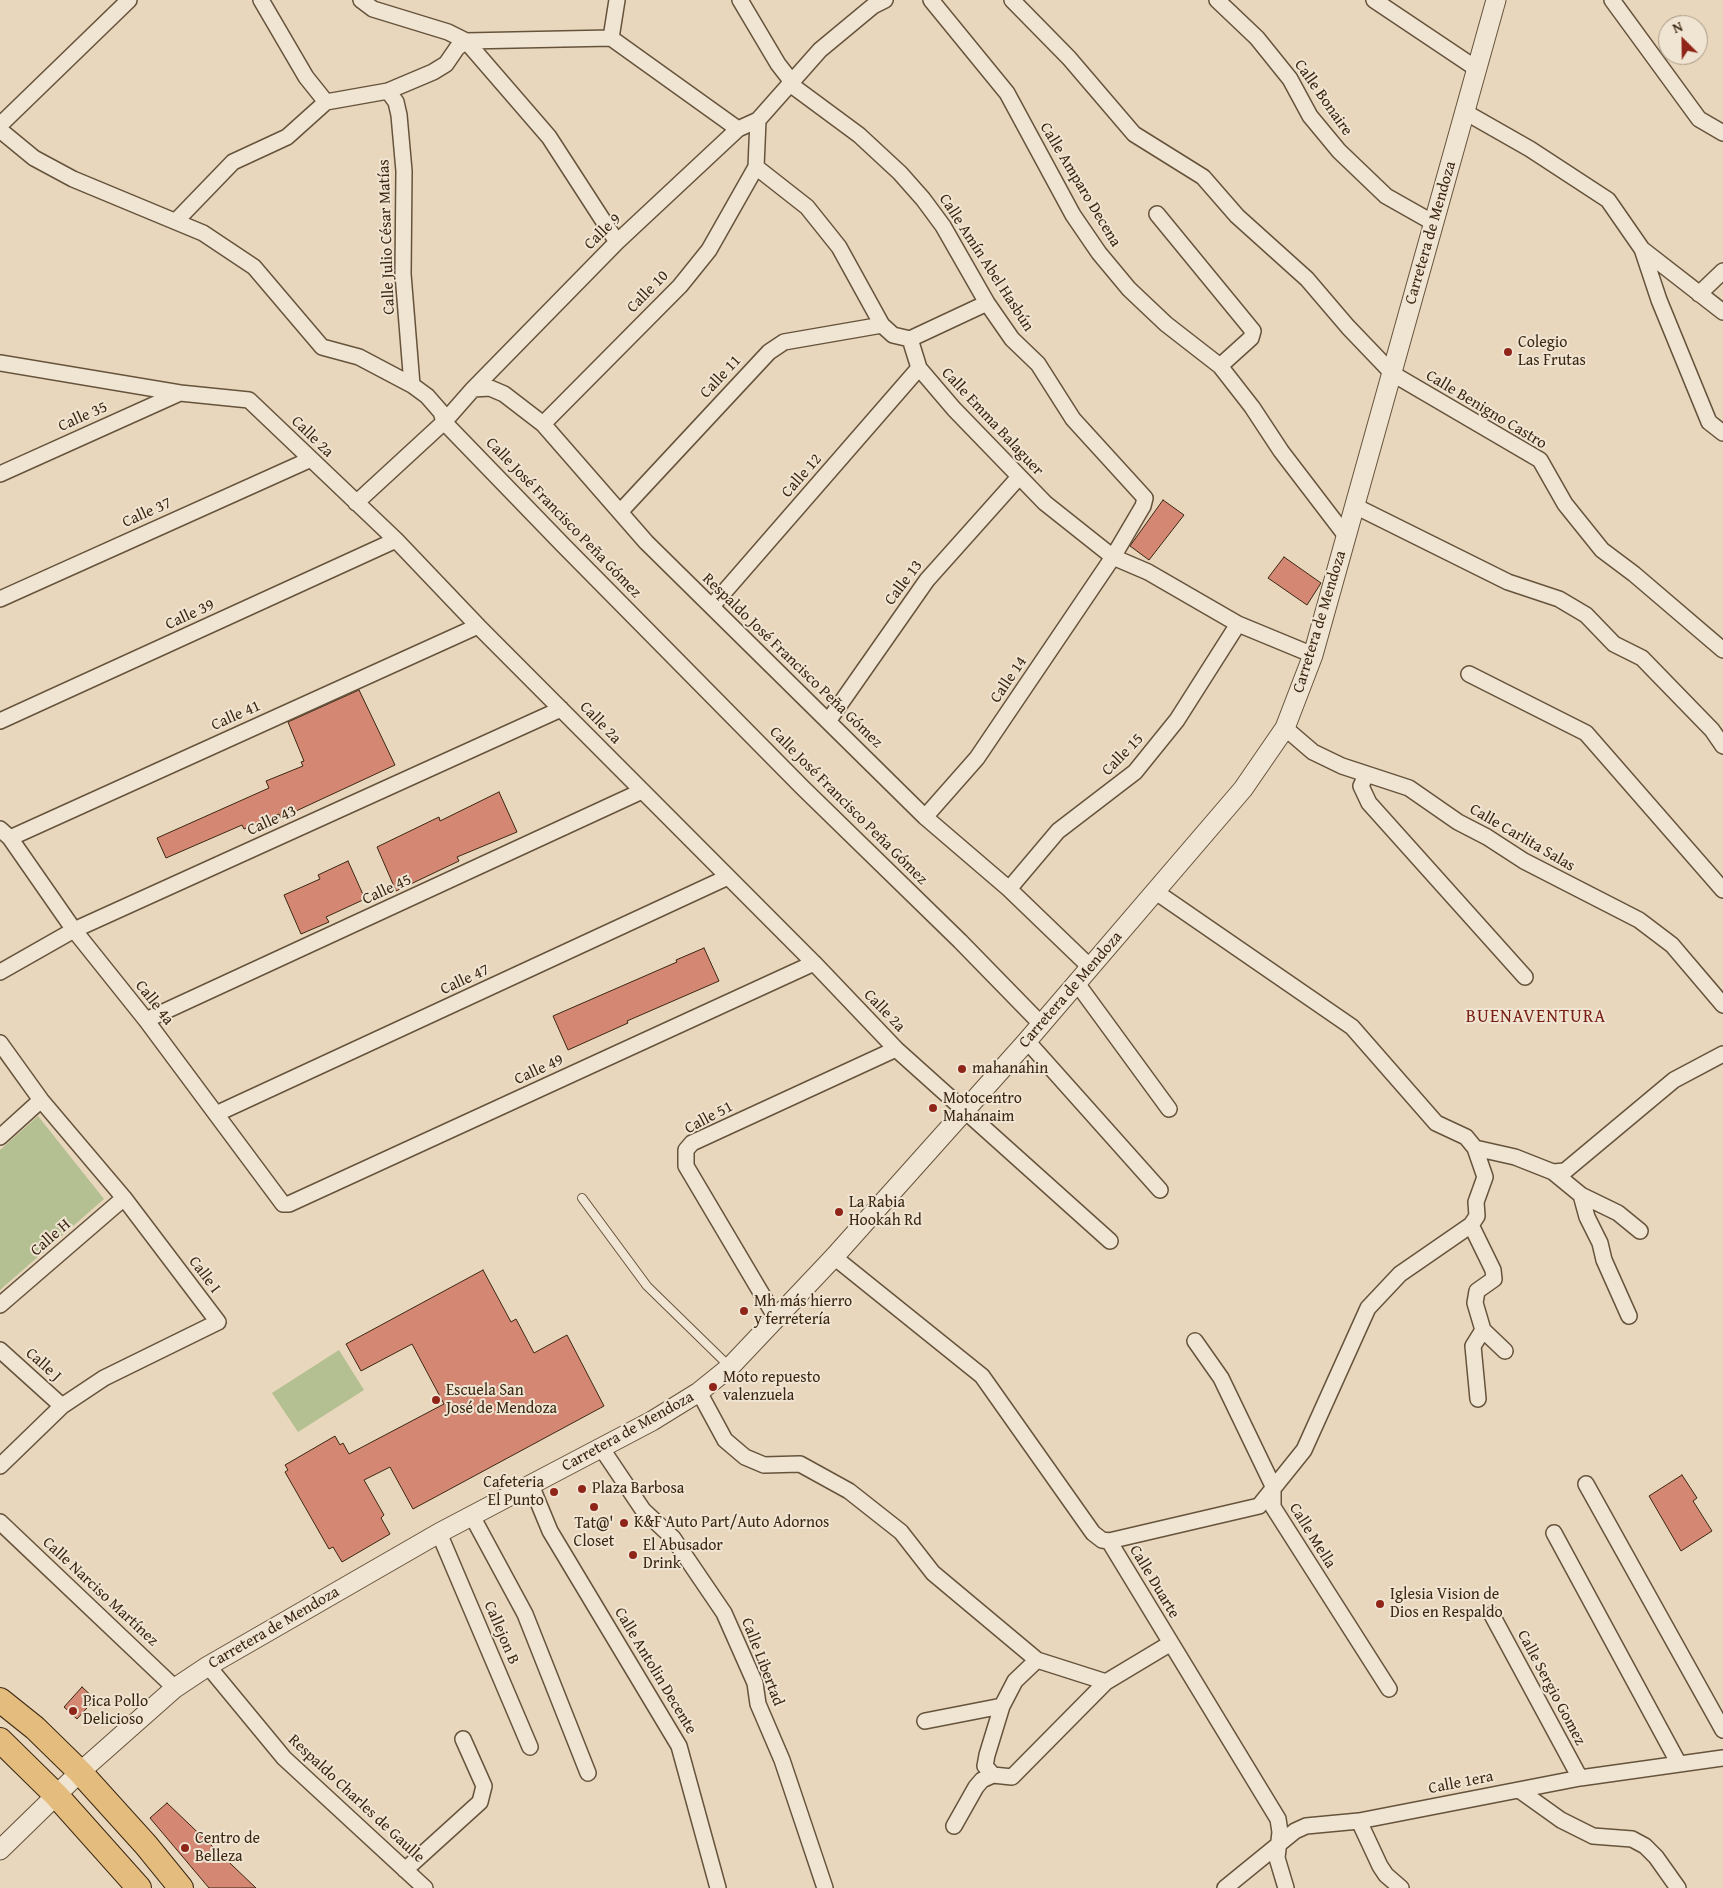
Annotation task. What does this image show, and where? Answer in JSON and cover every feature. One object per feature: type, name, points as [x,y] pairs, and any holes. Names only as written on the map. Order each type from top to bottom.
[{"type":"main road","points":[[0,1700],[35,1728],[80,1772],[146,1845],[181,1888]]},
{"type":"main road","points":[[1,1741],[56,1795],[139,1888]]},
{"type":"street","points":[[0,125],[129,0]]},
{"type":"street","points":[[261,0],[306,77],[326,102]]},
{"type":"street","points":[[361,0],[368,6],[448,32],[466,41],[549,137],[617,242]]},
{"type":"street","points":[[610,38],[617,0]]},
{"type":"street","name":"Calle Amín Abel Hasbún","points":[[740,0],[791,83],[859,135],[900,173],[943,226],[987,303],[1012,339],[1038,364],[1073,419],[1145,498],[1143,506],[1114,557]]},
{"type":"street","name":"Calle 9","points":[[356,502],[444,422],[473,389],[617,242],[738,129],[758,120],[820,50],[840,32],[873,6],[886,0]]},
{"type":"street","name":"Calle Amparo Decena","points":[[931,0],[1007,93],[1073,215],[1099,253],[1129,289],[1166,324],[1220,366],[1252,407],[1280,451],[1346,536]]},
{"type":"street","name":"Calle Benigno Castro","points":[[1012,0],[1069,58],[1134,134],[1203,177],[1237,216],[1307,279],[1348,327],[1393,374],[1540,460],[1565,504],[1602,550],[1634,574],[1723,650]]},
{"type":"street","name":"Calle Bonaire","points":[[1218,0],[1257,38],[1290,79],[1310,116],[1339,152],[1386,196],[1432,222]]},
{"type":"street","points":[[1374,0],[1478,69]]},
{"type":"street","name":"Carretera de Mendoza","points":[[0,1850],[80,1772],[176,1688],[208,1666],[439,1533],[602,1449],[699,1392],[730,1367],[834,1257],[1027,1041],[1243,789],[1285,728],[1313,655],[1393,374],[1432,222],[1478,69],[1496,0]]},
{"type":"street","points":[[1612,0],[1699,119],[1723,133]]},
{"type":"street","points":[[176,221],[233,162],[287,137],[326,102],[388,91],[446,64],[457,48],[466,41],[610,38],[738,129]]},
{"type":"street","name":"Calle Julio César Matías","points":[[388,91],[396,102],[399,115],[404,172],[402,274],[412,385]]},
{"type":"street","points":[[1465,112],[1530,149],[1608,200],[1642,249],[1659,300],[1709,422],[1723,433]]},
{"type":"street","points":[[758,120],[756,166],[807,206],[823,225],[853,271],[882,324],[893,336],[910,339],[987,303]]},
{"type":"street","name":"Calle José Francisco Peña Gómez","points":[[0,130],[34,158],[73,179],[203,233],[254,267],[322,346],[360,357],[412,385],[427,396],[436,406],[444,422],[803,788],[960,941],[1041,1024]]},
{"type":"street","name":"Calle 10","points":[[543,424],[680,286],[709,250],[756,166]]},
{"type":"street","points":[[1157,214],[1253,331],[1251,338],[1220,366]]},
{"type":"street","points":[[1642,249],[1723,312]]},
{"type":"street","points":[[1700,294],[1723,271]]},
{"type":"street","name":"Calle 11","points":[[620,512],[769,352],[784,342],[882,324]]},
{"type":"street","name":"Calle Emma Balaguer","points":[[910,339],[919,368],[954,409],[1045,504],[1114,557],[1148,572],[1238,624],[1313,655]]},
{"type":"street","name":"Calle 2a","points":[[0,363],[180,393],[249,400],[309,460],[396,540],[478,626],[562,708],[896,1049],[1110,1241]]},
{"type":"street","name":"Calle 12","points":[[712,606],[919,368]]},
{"type":"street","name":"Respaldo José Francisco Peña Gómez","points":[[473,389],[490,388],[504,394],[543,424],[646,542],[829,720],[925,817],[1009,889],[1090,966]]},
{"type":"street","name":"Calle 35","points":[[0,474],[180,393]]},
{"type":"street","name":"Calle 37","points":[[0,599],[309,460]]},
{"type":"street","name":"Calle 13","points":[[829,720],[927,580],[1019,477]]},
{"type":"street","points":[[1355,506],[1508,582],[1559,599],[1586,615],[1614,644],[1642,658],[1712,730],[1723,746]]},
{"type":"street","name":"Calle 39","points":[[0,721],[396,540]]},
{"type":"street","name":"Calle 14","points":[[925,817],[977,758],[1114,557]]},
{"type":"street","name":"Calle 15","points":[[1009,889],[1058,832],[1135,772],[1177,720],[1238,624]]},
{"type":"street","name":"Calle 41","points":[[5,834],[478,626]]},
{"type":"street","points":[[1469,674],[1586,733],[1723,890]]},
{"type":"street","name":"Calle 43","points":[[0,972],[74,930],[562,708]]},
{"type":"street","name":"Calle Carlita Salas","points":[[1285,728],[1313,752],[1342,766],[1409,788],[1458,822],[1487,837],[1524,861],[1639,920],[1672,945],[1723,1006]]},
{"type":"street","points":[[1366,775],[1361,786],[1369,803],[1526,977]]},
{"type":"street","name":"Calle 45","points":[[146,1020],[642,791]]},
{"type":"street","name":"Calle 4a","points":[[5,834],[74,930],[146,1020],[278,1200]]},
{"type":"street","name":"Calle 47","points":[[216,1114],[728,877]]},
{"type":"street","points":[[1108,1542],[1259,1506],[1273,1486],[1304,1450],[1368,1308],[1400,1274],[1471,1224],[1477,1216],[1476,1202],[1485,1177],[1476,1148],[1466,1137],[1436,1123],[1352,1027],[1156,892]]},
{"type":"street","name":"Calle 49","points":[[278,1200],[289,1204],[814,964]]},
{"type":"street","points":[[1076,982],[1169,1109]]},
{"type":"street","points":[[1027,1041],[1160,1190]]},
{"type":"street","name":"Calle I","points":[[0,1043],[41,1100],[124,1198],[218,1322],[104,1378],[62,1406],[0,1466]]},
{"type":"street","name":"Calle 51","points":[[776,1318],[686,1166],[686,1150],[692,1143],[896,1049]]},
{"type":"street","points":[[1553,1172],[1565,1171],[1674,1080],[1723,1054]]},
{"type":"street","points":[[0,1137],[41,1100]]},
{"type":"street","points":[[1476,1148],[1515,1156],[1553,1172],[1581,1195],[1618,1213],[1640,1232]]},
{"type":"street","points":[[1581,1195],[1587,1217],[1600,1243],[1604,1260],[1629,1316]]},
{"type":"street","name":"Calle H","points":[[0,1305],[124,1198]]},
{"type":"street","points":[[1471,1224],[1493,1270],[1494,1279],[1477,1291],[1475,1303],[1483,1330],[1506,1351]]},
{"type":"street","name":"Calle Duarte","points":[[834,1257],[982,1376],[1093,1534],[1108,1542],[1278,1819],[1280,1846],[1277,1858],[1286,1888]]},
{"type":"street","points":[[1478,1399],[1473,1346],[1483,1330]]},
{"type":"street","name":"Calle Mella","points":[[1195,1341],[1221,1378],[1273,1486],[1273,1507],[1389,1689]]},
{"type":"street","name":"Calle J","points":[[0,1350],[62,1406]]},
{"type":"street","points":[[699,1392],[725,1440],[745,1457],[764,1465],[800,1464],[849,1491],[901,1532],[933,1573],[1037,1660],[1106,1682]]},
{"type":"street","name":"Calle Libertad","points":[[602,1449],[643,1510],[673,1538],[724,1613],[755,1683],[758,1704],[782,1760],[825,1888]]},
{"type":"street","points":[[1586,1484],[1723,1730]]},
{"type":"street","name":"Calle Antolin Decente","points":[[531,1485],[550,1531],[680,1746],[718,1888]]},
{"type":"street","points":[[472,1516],[525,1614],[588,1773]]},
{"type":"street","name":"Calle Narciso Martínez","points":[[0,1522],[176,1688]]},
{"type":"street","name":"Callejon B","points":[[439,1533],[530,1747]]},
{"type":"street","points":[[1554,1533],[1679,1764]]},
{"type":"street","name":"Calle Sergio Gomez","points":[[1492,1615],[1580,1778]]},
{"type":"street","points":[[954,1826],[976,1786],[982,1780],[993,1775],[1012,1777],[1106,1682],[1171,1643]]},
{"type":"street","points":[[993,1775],[985,1766],[986,1756],[1002,1706],[1015,1682],[1037,1660]]},
{"type":"street","name":"Respaldo Charles de Gaulle","points":[[208,1666],[284,1758],[425,1888]]},
{"type":"street","points":[[925,1720],[1002,1706]]},
{"type":"street","points":[[406,1870],[480,1802],[484,1786],[463,1739]]},
{"type":"street","name":"Calle 1era","points":[[1225,1888],[1280,1846],[1295,1831],[1306,1826],[1359,1820],[1580,1778],[1723,1758]]},
{"type":"street","points":[[1519,1790],[1561,1820],[1593,1836],[1632,1839],[1645,1846],[1656,1857],[1678,1888]]},
{"type":"street","points":[[1359,1820],[1386,1876],[1401,1888]]},
{"type":"lane","points":[[582,1198],[647,1286],[730,1367]]},
{"type":"green space","points":[[38,1116],[104,1199],[0,1290],[0,1150]]},
{"type":"green space","points":[[339,1350],[364,1390],[298,1432],[272,1393]]},
{"type":"building","points":[[1163,500],[1184,515],[1149,560],[1130,546]]},
{"type":"building","points":[[1284,557],[1321,583],[1307,605],[1268,578]]},
{"type":"building","points":[[359,690],[395,765],[281,818],[279,814],[244,829],[242,825],[166,858],[157,838],[269,788],[266,781],[303,766],[301,762],[304,761],[288,722]]},
{"type":"building","points":[[499,792],[517,832],[457,857],[459,861],[396,891],[377,847],[439,817],[440,821]]},
{"type":"building","points":[[348,861],[365,899],[326,917],[329,922],[301,934],[284,895],[320,879],[318,875]]},
{"type":"building","points":[[704,948],[719,981],[627,1021],[628,1023],[568,1050],[553,1016],[677,962],[676,960]]},
{"type":"building","points":[[483,1270],[511,1322],[516,1319],[534,1353],[567,1335],[604,1406],[413,1509],[390,1467],[364,1480],[384,1515],[381,1518],[390,1534],[342,1562],[333,1547],[329,1549],[285,1472],[288,1470],[285,1465],[335,1436],[340,1445],[343,1443],[349,1454],[444,1404],[412,1344],[361,1371],[346,1344]]},
{"type":"building","points":[[1682,1475],[1697,1498],[1693,1501],[1712,1531],[1681,1551],[1649,1496]]},
{"type":"building","points":[[82,1687],[95,1699],[77,1719],[64,1707]]},
{"type":"building","points":[[167,1803],[256,1888],[209,1888],[150,1818]]},
{"type":"place","name":"Colegio Las Frutas","points":[[1508,352]]},
{"type":"place","name":"mahanahin","points":[[962,1069]]},
{"type":"place","name":"Motocentro Mahanaim","points":[[933,1108]]},
{"type":"place","name":"La Rabia Hookah Rd","points":[[839,1212]]},
{"type":"place","name":"Mh más hierro y ferretería","points":[[744,1311]]},
{"type":"place","name":"Moto repuesto valenzuela","points":[[713,1387]]},
{"type":"place","name":"Escuela San José de Mendoza","points":[[436,1400]]},
{"type":"place","name":"Plaza Barbosa","points":[[582,1489]]},
{"type":"place","name":"Cafeteria El Punto","points":[[554,1492]]},
{"type":"place","name":"Tat@' Closet","points":[[594,1507]]},
{"type":"place","name":"K&F Auto Part/Auto Adornos","points":[[624,1523]]},
{"type":"place","name":"El Abusador Drink","points":[[633,1555]]},
{"type":"place","name":"Iglesia Vision de Dios en Respaldo","points":[[1380,1604]]},
{"type":"place","name":"Pica Pollo Delicioso","points":[[73,1711]]},
{"type":"place","name":"Centro de Belleza","points":[[185,1848]]},
{"type":"district","name":"BUENAVENTURA","points":[[1536,1017]]}]
